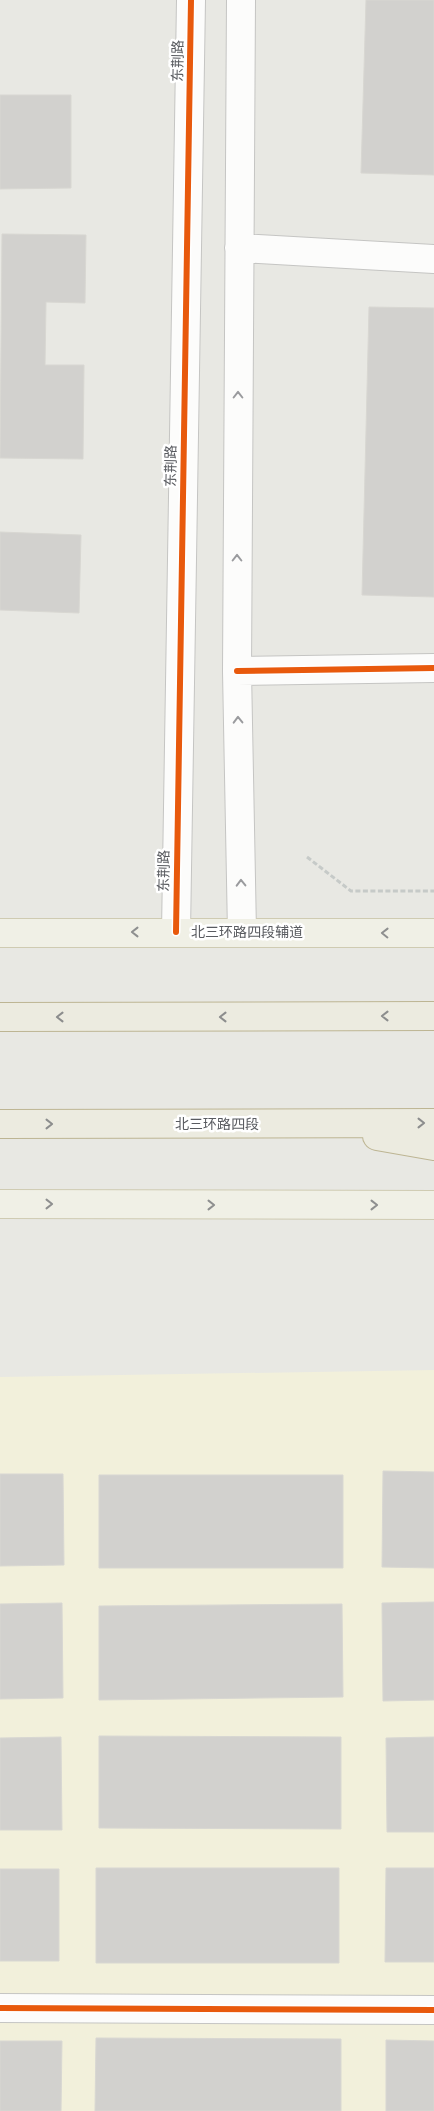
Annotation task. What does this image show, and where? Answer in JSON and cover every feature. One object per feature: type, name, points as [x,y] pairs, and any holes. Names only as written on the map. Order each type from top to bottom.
[{"type":"highway","points":[[0,1017],[434,1016]]},
{"type":"highway","name":"北三环路四段","points":[[0,1124],[434,1123]]},
{"type":"highway","points":[[306,1124],[434,1146]]},
{"type":"main road","name":"北三环路四段辅道","points":[[0,933],[242,932],[434,934]]},
{"type":"main road","points":[[0,1204],[434,1205]]},
{"type":"street","name":"东荆路","points":[[176,932],[191,0]]},
{"type":"street","points":[[241,0],[237,671],[242,932]]},
{"type":"street","points":[[239,248],[434,259]]},
{"type":"street","points":[[237,671],[434,668]]},
{"type":"street","points":[[0,2008],[434,2010]]},
{"type":"path","points":[[306,857],[351,891],[434,891]]},
{"type":"shaded area","points":[[434,1370],[434,2111],[0,2111],[0,1377]]},
{"type":"building","points":[[366,0],[434,0],[434,175],[361,173]]},
{"type":"building","points":[[0,95],[71,95],[71,188],[0,189]]},
{"type":"building","points":[[2,234],[86,235],[85,303],[46,302],[45,365],[84,365],[83,459],[0,458]]},
{"type":"building","points":[[369,307],[434,308],[434,597],[362,595]]},
{"type":"building","points":[[0,532],[81,535],[79,613],[0,610]]},
{"type":"building","points":[[383,1471],[434,1472],[434,1568],[382,1567]]},
{"type":"building","points":[[0,1474],[63,1474],[64,1565],[0,1566]]},
{"type":"building","points":[[99,1475],[343,1475],[343,1568],[99,1568]]},
{"type":"building","points":[[434,1602],[434,1700],[383,1701],[382,1603]]},
{"type":"building","points":[[62,1603],[63,1698],[0,1699],[0,1604]]},
{"type":"building","points":[[342,1604],[343,1697],[99,1700],[99,1606]]},
{"type":"building","points":[[99,1736],[341,1737],[341,1829],[99,1828]]},
{"type":"building","points":[[61,1737],[62,1830],[0,1830],[0,1738]]},
{"type":"building","points":[[434,1737],[434,1832],[387,1832],[386,1738]]},
{"type":"building","points":[[96,1868],[339,1868],[339,1963],[96,1963]]},
{"type":"building","points":[[386,1868],[434,1868],[434,1962],[385,1962]]},
{"type":"building","points":[[0,1869],[59,1869],[59,1961],[0,1961]]},
{"type":"building","points":[[96,2038],[341,2039],[341,2111],[95,2111]]},
{"type":"building","points":[[386,2040],[434,2041],[434,2111],[386,2111]]},
{"type":"building","points":[[0,2041],[62,2041],[61,2111],[0,2111]]},
{"type":"cycle path","points":[[176,932],[191,0]]},
{"type":"cycle path","points":[[237,671],[434,668]]},
{"type":"cycle path","points":[[0,2008],[434,2010]]}]
